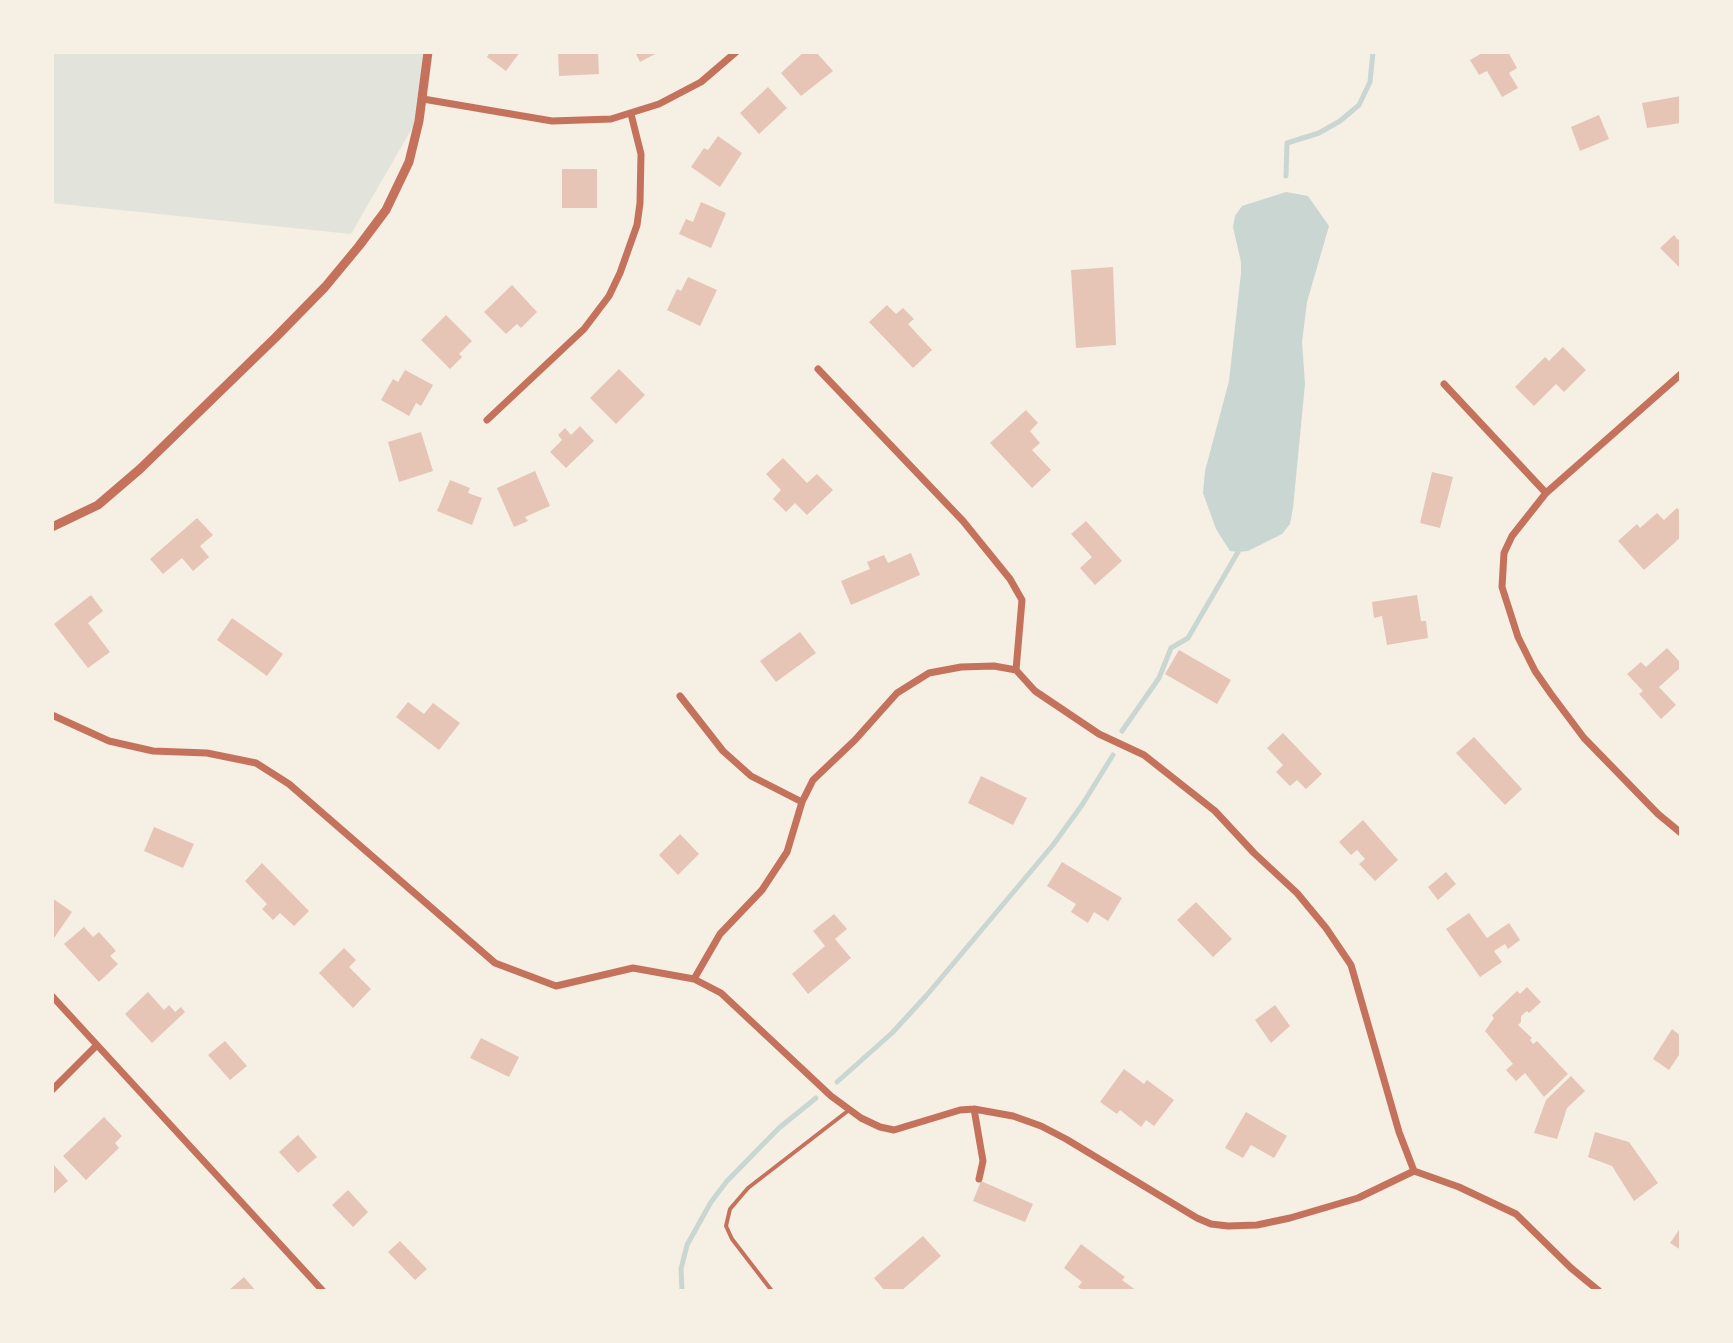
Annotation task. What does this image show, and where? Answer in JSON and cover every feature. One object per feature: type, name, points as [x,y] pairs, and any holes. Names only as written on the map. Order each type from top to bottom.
[{"type":"street","points":[[52,527],[98,505],[129,480],[325,287],[377,224],[409,162],[423,99],[428,52]]},
{"type":"street","points":[[423,99],[552,121],[585,122],[631,114],[659,104],[701,82],[736,52]]},
{"type":"street","points":[[487,420],[584,329],[609,296],[620,273],[637,225],[640,203],[641,154],[631,114]]},
{"type":"street","points":[[818,369],[963,521],[1010,579],[1022,600],[1016,670]]},
{"type":"street","points":[[1680,829],[1658,814],[1584,738],[1535,671],[1518,637],[1502,587],[1504,553],[1512,536],[1546,493],[1681,374]]},
{"type":"street","points":[[1444,384],[1546,493]]},
{"type":"street","points":[[694,979],[720,934],[762,890],[787,852],[802,802],[813,780],[855,740],[897,693],[929,673],[961,667],[994,666],[1016,670],[1035,691],[1099,734],[1144,755],[1204,802],[1297,893],[1326,928],[1351,965],[1399,1132],[1414,1171]]},
{"type":"street","points":[[680,696],[723,751],[751,776],[802,802]]},
{"type":"street","points":[[52,715],[109,741],[153,751],[207,753],[256,763],[289,784],[495,963],[556,986],[633,968],[694,979],[721,993],[831,1096],[870,1123],[894,1130],[960,1110],[974,1109],[1013,1116],[1041,1126],[1211,1224],[1257,1225],[1290,1218],[1358,1198],[1414,1171],[1459,1187],[1516,1214],[1599,1291]]},
{"type":"street","points":[[52,996],[323,1291]]},
{"type":"street","points":[[52,1090],[97,1045]]},
{"type":"street","points":[[974,1109],[983,1161],[979,1179]]},
{"type":"lane","points":[[772,1291],[732,1239],[726,1226],[730,1209],[748,1188],[849,1110]]},
{"type":"shaded area","points":[[52,52],[431,52],[414,125],[351,234],[52,203]]},
{"type":"shaded area","points":[[1286,192],[1308,196],[1329,226],[1307,302],[1302,342],[1305,384],[1293,508],[1290,524],[1282,534],[1248,551],[1230,551],[1216,529],[1203,493],[1205,471],[1229,381],[1241,273],[1233,227],[1235,216],[1242,206]]},
{"type":"building","points":[[490,52],[520,52],[506,71],[487,57]]},
{"type":"building","points":[[558,52],[598,52],[599,74],[559,76]]},
{"type":"building","points":[[635,52],[659,52],[640,62]]},
{"type":"building","points":[[804,52],[816,52],[833,71],[801,96],[781,73]]},
{"type":"building","points":[[1484,52],[1508,52],[1517,68],[1509,73],[1518,88],[1502,97],[1487,71],[1479,75],[1470,60]]},
{"type":"building","points":[[768,87],[787,108],[759,134],[740,113]]},
{"type":"building","points":[[1681,96],[1681,123],[1647,128],[1642,103]]},
{"type":"building","points":[[1599,115],[1609,139],[1580,151],[1571,127]]},
{"type":"building","points":[[718,136],[742,153],[720,187],[691,167],[704,148],[708,150]]},
{"type":"building","points":[[562,169],[597,169],[597,208],[562,208]]},
{"type":"building","points":[[701,202],[726,213],[711,248],[679,234],[686,219],[693,222]]},
{"type":"building","points":[[1674,235],[1678,240],[1681,237],[1681,269],[1660,248]]},
{"type":"building","points":[[1113,267],[1116,345],[1076,348],[1071,270]]},
{"type":"building","points":[[688,277],[717,290],[700,326],[667,310],[677,289],[681,291]]},
{"type":"building","points":[[512,285],[537,312],[521,328],[517,324],[506,334],[484,312]]},
{"type":"building","points":[[887,305],[896,314],[903,308],[914,319],[908,324],[932,350],[913,368],[869,322]]},
{"type":"building","points":[[446,315],[472,341],[450,369],[421,340]]},
{"type":"building","points":[[1563,347],[1586,370],[1564,392],[1556,384],[1534,406],[1515,387],[1545,357],[1549,361]]},
{"type":"building","points":[[619,369],[645,395],[616,424],[590,398]]},
{"type":"building","points":[[405,370],[433,385],[421,406],[416,403],[409,416],[381,400],[393,379],[398,382]]},
{"type":"building","points":[[1026,410],[1038,423],[1030,431],[1040,443],[1032,450],[1051,470],[1032,488],[990,443]]},
{"type":"building","points":[[580,426],[594,441],[566,468],[550,452],[562,440],[558,435],[565,428],[571,435]]},
{"type":"building","points":[[421,432],[433,471],[399,482],[388,442]]},
{"type":"building","points":[[783,458],[807,483],[817,474],[833,490],[807,515],[795,503],[786,512],[773,499],[781,490],[766,474]]},
{"type":"building","points":[[535,471],[550,506],[525,517],[528,521],[514,527],[497,488]]},
{"type":"building","points":[[1432,472],[1453,477],[1440,528],[1420,523]]},
{"type":"building","points":[[450,480],[470,488],[468,493],[482,498],[472,525],[437,511]]},
{"type":"building","points":[[1677,508],[1681,512],[1681,537],[1644,570],[1618,541],[1637,524],[1640,528],[1657,513],[1664,520]]},
{"type":"building","points":[[197,518],[213,535],[200,546],[209,557],[193,571],[182,558],[163,574],[150,559]]},
{"type":"building","points":[[1086,521],[1122,561],[1095,585],[1080,568],[1092,557],[1071,534]]},
{"type":"building","points":[[911,553],[920,575],[851,605],[841,581],[870,569],[867,562],[884,555],[888,563]]},
{"type":"building","points":[[91,595],[103,611],[88,623],[110,652],[88,668],[54,624]]},
{"type":"building","points":[[1417,595],[1421,621],[1426,621],[1428,638],[1387,645],[1382,616],[1374,618],[1372,602]]},
{"type":"building","points":[[232,618],[283,654],[267,676],[217,640]]},
{"type":"building","points":[[800,632],[816,653],[776,682],[760,661]]},
{"type":"building","points":[[1667,648],[1681,667],[1659,687],[1676,705],[1661,719],[1639,694],[1643,691],[1627,674],[1641,662],[1646,667]]},
{"type":"building","points":[[1179,650],[1231,680],[1217,704],[1165,674]]},
{"type":"building","points":[[408,702],[424,714],[433,703],[460,723],[439,750],[396,717]]},
{"type":"building","points":[[1283,733],[1322,774],[1306,789],[1297,780],[1290,786],[1276,772],[1283,765],[1267,748]]},
{"type":"building","points":[[1474,737],[1522,789],[1505,805],[1456,753]]},
{"type":"building","points":[[981,776],[1027,798],[1013,825],[968,803]]},
{"type":"building","points":[[1363,820],[1398,860],[1375,881],[1359,864],[1365,859],[1357,850],[1351,855],[1339,842]]},
{"type":"building","points":[[154,827],[194,844],[183,868],[144,851]]},
{"type":"building","points":[[680,834],[699,854],[678,875],[659,855]]},
{"type":"building","points":[[1062,862],[1122,898],[1108,921],[1094,912],[1088,923],[1071,912],[1076,904],[1047,886]]},
{"type":"building","points":[[262,863],[309,911],[294,926],[280,913],[273,920],[262,909],[267,904],[245,881]]},
{"type":"building","points":[[1446,872],[1456,884],[1438,900],[1428,887]]},
{"type":"building","points":[[52,898],[72,912],[52,941]]},
{"type":"building","points":[[1196,902],[1232,939],[1213,957],[1177,920]]},
{"type":"building","points":[[1469,913],[1487,938],[1509,923],[1520,940],[1508,949],[1505,944],[1494,951],[1502,962],[1480,977],[1446,929]]},
{"type":"building","points":[[834,914],[847,929],[835,939],[851,958],[808,994],[792,974],[825,946],[813,931]]},
{"type":"building","points":[[84,927],[93,937],[99,932],[116,951],[110,956],[118,964],[99,982],[64,944]]},
{"type":"building","points":[[344,948],[356,960],[349,967],[371,989],[353,1008],[319,973]]},
{"type":"building","points":[[1527,987],[1541,1002],[1521,1016],[1518,1025],[1532,1038],[1533,1044],[1537,1041],[1568,1074],[1544,1097],[1525,1073],[1516,1081],[1506,1070],[1513,1064],[1485,1031],[1494,1018],[1492,1015],[1517,991],[1520,994]]},
{"type":"building","points":[[148,992],[164,1010],[169,1005],[175,1012],[181,1007],[185,1012],[152,1043],[125,1014]]},
{"type":"building","points":[[1275,1005],[1290,1026],[1271,1043],[1255,1020]]},
{"type":"building","points":[[1672,1029],[1681,1036],[1681,1052],[1669,1070],[1653,1059]]},
{"type":"building","points":[[481,1038],[519,1057],[509,1077],[470,1058]]},
{"type":"building","points":[[225,1041],[247,1066],[230,1080],[208,1055]]},
{"type":"building","points":[[1124,1069],[1144,1084],[1147,1080],[1174,1100],[1154,1126],[1146,1120],[1141,1127],[1120,1110],[1117,1114],[1100,1102]]},
{"type":"building","points":[[1571,1076],[1585,1091],[1567,1108],[1557,1139],[1534,1133],[1546,1100]]},
{"type":"building","points":[[1246,1112],[1287,1136],[1274,1158],[1251,1145],[1243,1158],[1225,1148]]},
{"type":"building","points":[[104,1117],[122,1136],[115,1143],[119,1148],[86,1180],[63,1156]]},
{"type":"building","points":[[1595,1132],[1629,1142],[1658,1183],[1634,1201],[1612,1166],[1588,1157]]},
{"type":"building","points":[[298,1135],[317,1157],[298,1173],[279,1152]]},
{"type":"building","points":[[54,1165],[68,1181],[52,1195],[52,1167]]},
{"type":"building","points":[[981,1181],[1033,1204],[1025,1222],[973,1201]]},
{"type":"building","points":[[348,1190],[368,1212],[353,1227],[332,1205]]},
{"type":"building","points":[[1681,1227],[1681,1250],[1670,1243]]},
{"type":"building","points":[[923,1236],[941,1256],[901,1291],[885,1291],[874,1278]]},
{"type":"building","points":[[400,1241],[427,1269],[415,1280],[388,1252]]},
{"type":"building","points":[[1081,1244],[1125,1277],[1122,1280],[1137,1291],[1084,1291],[1078,1287],[1082,1282],[1064,1268]]},
{"type":"building","points":[[244,1277],[256,1291],[228,1291]]},
{"type":"waterway","points":[[1286,176],[1287,143],[1319,133],[1359,105],[1370,82],[1373,52]]},
{"type":"waterway","points":[[1122,731],[1159,678],[1171,648],[1188,638],[1238,552]]},
{"type":"waterway","points":[[837,1082],[892,1033],[926,996],[1053,845],[1113,755]]},
{"type":"waterway","points":[[682,1291],[681,1269],[687,1245],[711,1202],[727,1181],[779,1128],[816,1098]]}]
